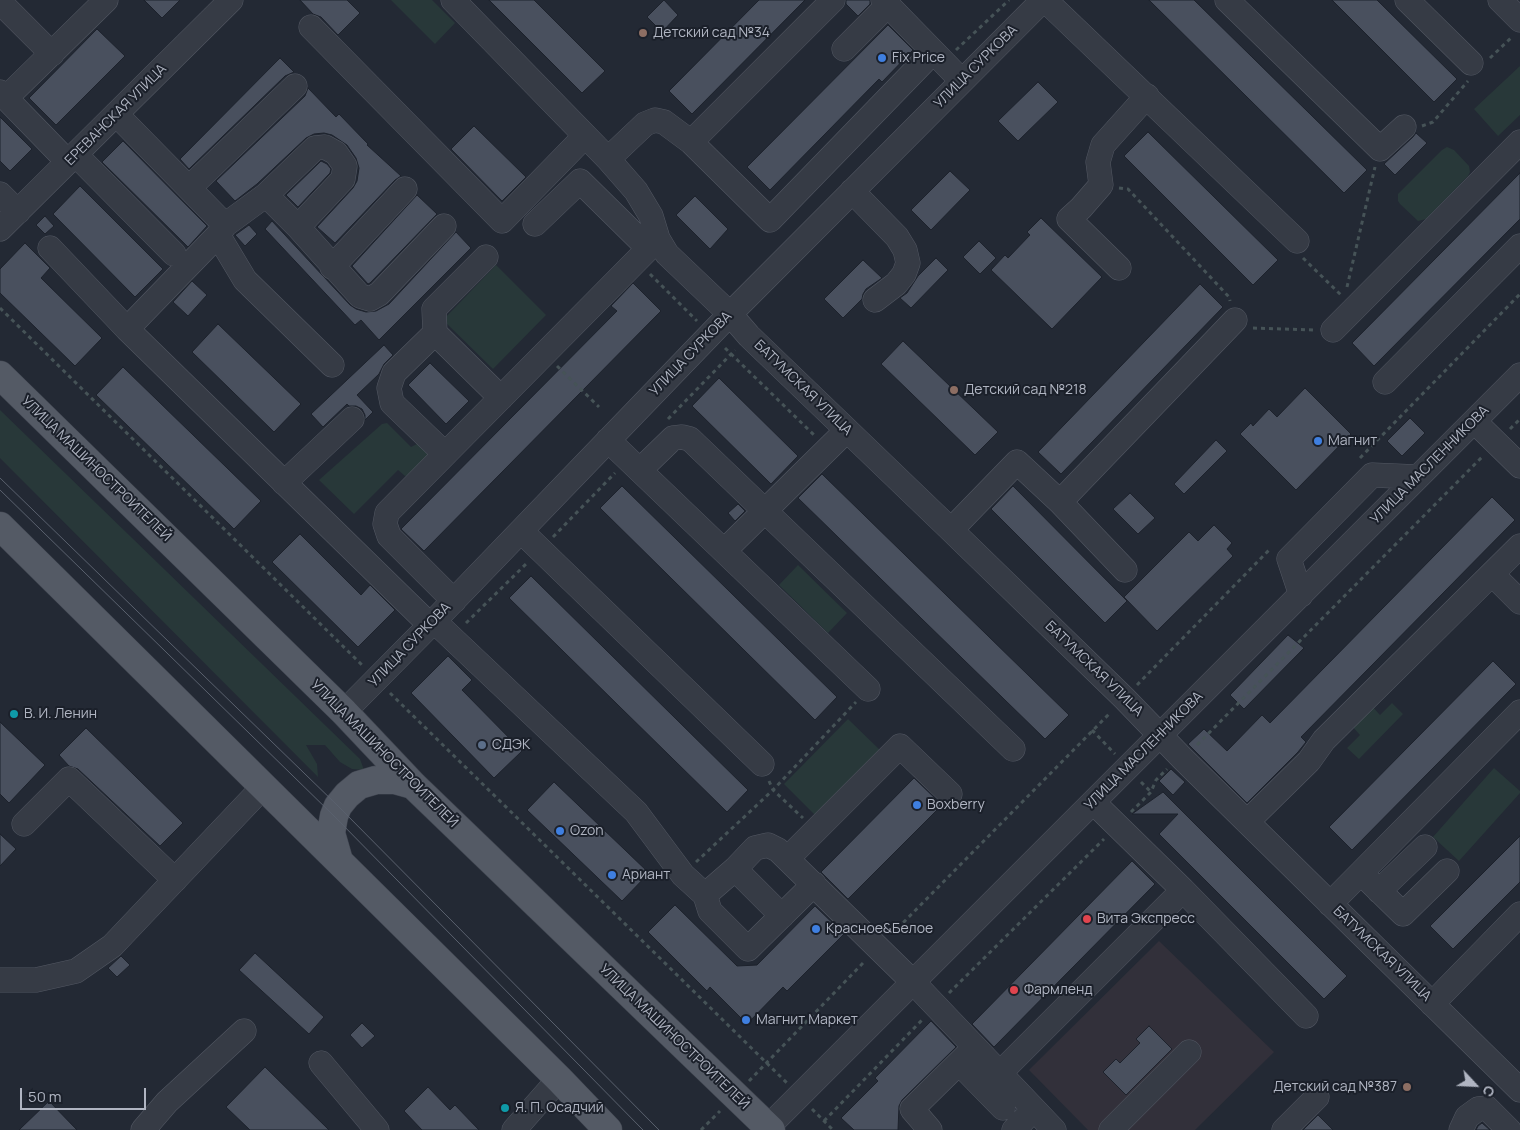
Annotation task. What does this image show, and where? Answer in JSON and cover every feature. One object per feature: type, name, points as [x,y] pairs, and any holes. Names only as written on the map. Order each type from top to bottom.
[{"type":"main road","name":"УЛИЦА МАШИНОСТРОИТЕЛЕЙ","points":[[0,375],[344,712],[413,785],[769,1129]]},
{"type":"main road","points":[[0,526],[559,1079],[608,1130]]},
{"type":"main road","points":[[339,861],[331,833],[338,806],[347,795],[359,785],[376,780],[394,780],[413,785]]},
{"type":"street","points":[[106,0],[52,54],[3,95],[174,254]]},
{"type":"street","name":"ЕРЕВАНСКАЯ УЛИЦА","points":[[0,229],[230,0]]},
{"type":"street","points":[[453,0],[608,159],[636,191],[651,216],[647,249],[387,513],[384,524],[389,536],[454,601]]},
{"type":"street","points":[[691,142],[833,0]]},
{"type":"street","points":[[1044,0],[1147,96],[1296,241]]},
{"type":"street","name":"УЛИЦА СУРКОВА","points":[[344,712],[454,601],[730,314],[1044,0]]},
{"type":"street","points":[[1228,0],[1380,149],[1404,127]]},
{"type":"street","points":[[1407,0],[1476,68]]},
{"type":"street","points":[[1500,0],[1516,28]]},
{"type":"street","points":[[0,2],[52,54]]},
{"type":"street","points":[[844,49],[886,3],[962,81]]},
{"type":"street","points":[[311,27],[502,220],[585,136]]},
{"type":"street","points":[[608,159],[644,124],[654,120],[664,122],[691,142],[770,220],[938,57]]},
{"type":"street","points":[[189,188],[295,86]]},
{"type":"street","points":[[1119,268],[1069,219],[1082,208],[1101,185],[1098,162],[1103,145],[1147,96]]},
{"type":"street","points":[[116,114],[189,188],[221,230],[245,280],[332,365]]},
{"type":"street","points":[[1333,330],[1520,142]]},
{"type":"street","points":[[127,329],[221,230],[266,195],[315,148],[325,147],[336,153],[345,166],[343,179],[298,227]]},
{"type":"street","points":[[535,224],[580,181],[647,249]]},
{"type":"street","points":[[332,267],[405,189]]},
{"type":"street","points":[[852,192],[897,237],[905,250],[908,263],[900,279],[875,300]]},
{"type":"street","points":[[0,194],[18,212]]},
{"type":"street","points":[[266,195],[298,227],[360,296],[370,299],[379,294],[444,226]]},
{"type":"street","points":[[1385,382],[1520,246]]},
{"type":"street","points":[[50,248],[127,329],[284,483],[636,812],[683,874],[705,895],[710,911],[748,949],[814,884]]},
{"type":"street","name":"БАТУМСКАЯ УЛИЦА","points":[[647,249],[667,254],[730,314],[749,336],[1124,698],[1160,736],[1520,1090]]},
{"type":"street","points":[[486,257],[434,309],[435,333],[500,398]]},
{"type":"street","points":[[1060,502],[1231,323]]},
{"type":"street","points":[[435,333],[394,373],[389,388],[392,403],[445,454]]},
{"type":"street","name":"УЛИЦА МАСЛЕННИКОВА","points":[[769,1129],[1520,375]]},
{"type":"street","points":[[284,483],[352,419]]},
{"type":"street","points":[[1474,421],[1520,466]]},
{"type":"street","points":[[724,551],[847,430]]},
{"type":"street","points":[[640,470],[673,438],[682,437],[690,439],[1013,749]]},
{"type":"street","points":[[608,440],[868,689]]},
{"type":"street","points":[[951,530],[1017,462],[1060,502],[1125,570]]},
{"type":"street","points":[[1301,595],[1288,559],[1372,475],[1418,477]]},
{"type":"street","points":[[521,530],[762,764]]},
{"type":"street","points":[[1247,822],[1309,761],[1324,740],[1520,546]]},
{"type":"street","points":[[1492,574],[1520,602]]},
{"type":"street","points":[[1330,904],[1520,712]]},
{"type":"street","points":[[788,858],[900,746],[950,794]]},
{"type":"street","points":[[24,824],[69,779],[175,880]]},
{"type":"street","points":[[0,980],[36,980],[76,971],[112,946],[264,787]]},
{"type":"street","points":[[1093,802],[1306,1016]]},
{"type":"street","points":[[705,895],[755,848],[768,845],[778,850],[914,983],[1054,1130]]},
{"type":"street","points":[[1379,891],[1425,847]]},
{"type":"street","points":[[735,868],[782,916]]},
{"type":"street","points":[[1361,873],[1403,914],[1447,871]]},
{"type":"street","points":[[1000,1073],[1182,890]]},
{"type":"street","points":[[1432,1004],[1520,914]]},
{"type":"street","points":[[143,1130],[167,1102],[244,1031]]},
{"type":"street","points":[[930,1130],[912,1109],[975,1047]]},
{"type":"street","points":[[1111,1130],[1189,1052]]},
{"type":"street","points":[[321,1063],[377,1130]]},
{"type":"street","points":[[959,1063],[1003,1108]]},
{"type":"street","points":[[514,1130],[559,1079]]},
{"type":"street","points":[[1284,1130],[1317,1097]]},
{"type":"street","points":[[1461,1130],[1467,1117],[1478,1109],[1487,1108],[1510,1130]]},
{"type":"street","points":[[1014,1130],[1034,1109]]},
{"type":"path","points":[[938,57],[1009,0]]},
{"type":"path","points":[[1404,127],[1416,128],[1433,122],[1476,68],[1516,28]]},
{"type":"path","points":[[1296,241],[1292,247],[1344,298],[1380,149]]},
{"type":"path","points":[[1101,185],[1128,189],[1229,297],[1231,323],[1333,330]]},
{"type":"path","points":[[647,249],[711,334],[828,448]]},
{"type":"path","points":[[1353,464],[1520,294]]},
{"type":"path","points":[[0,308],[833,1130]]},
{"type":"path","points":[[544,354],[599,407]]},
{"type":"path","points":[[766,1063],[1277,542]]},
{"type":"path","points":[[683,874],[773,790],[868,689]]},
{"type":"path","points":[[762,764],[773,790],[816,831]]},
{"type":"shaded area","points":[[391,0],[432,0],[455,23],[435,44]]},
{"type":"shaded area","points":[[1520,66],[1520,115],[1498,136],[1474,109]]},
{"type":"shaded area","points":[[1447,147],[1454,150],[1469,166],[1470,172],[1426,219],[1418,221],[1400,204],[1398,194]]},
{"type":"shaded area","points":[[496,265],[546,315],[493,369],[443,320]]},
{"type":"shaded area","points":[[0,410],[360,759],[364,770],[352,769],[340,762],[325,745],[306,745],[317,764],[318,777],[0,458]]},
{"type":"shaded area","points":[[387,423],[411,447],[419,443],[429,454],[410,475],[405,476],[398,470],[354,514],[319,480],[382,424]]},
{"type":"shaded area","points":[[798,565],[847,613],[828,633],[779,585]]},
{"type":"shaded area","points":[[1392,703],[1403,714],[1359,759],[1347,748],[1360,735],[1350,724],[1370,704],[1380,715]]},
{"type":"shaded area","points":[[848,719],[882,752],[818,818],[784,784]]},
{"type":"shaded area","points":[[1494,768],[1520,793],[1459,861],[1433,837]]},
{"type":"shaded area","points":[[1159,941],[1274,1052],[1195,1130],[1088,1130],[1029,1070]]},
{"type":"building","points":[[144,0],[180,0],[162,18]]},
{"type":"building","points":[[300,0],[347,0],[360,13],[338,35],[321,17],[313,14]]},
{"type":"building","points":[[489,0],[534,0],[605,71],[582,93]]},
{"type":"building","points":[[664,0],[678,15],[662,32],[647,17]]},
{"type":"building","points":[[759,0],[805,0],[692,114],[669,91]]},
{"type":"building","points":[[846,0],[870,0],[870,4],[858,16],[846,4]]},
{"type":"building","points":[[1149,0],[1194,0],[1367,170],[1344,193]]},
{"type":"building","points":[[1332,0],[1377,0],[1457,79],[1434,102]]},
{"type":"building","points":[[888,25],[913,50],[882,82],[879,79],[770,190],[747,167]]},
{"type":"building","points":[[97,29],[125,56],[56,125],[29,98]]},
{"type":"building","points":[[280,58],[294,72],[285,76],[189,169],[180,159]]},
{"type":"building","points":[[1038,82],[1058,102],[1018,141],[998,121]]},
{"type":"building","points":[[308,88],[336,117],[339,114],[367,145],[401,176],[335,243],[317,227],[353,188],[357,181],[359,168],[356,158],[347,145],[332,135],[324,133],[314,134],[306,138],[257,184],[235,201],[216,181],[305,96]]},
{"type":"building","points":[[0,117],[32,149],[10,171],[0,161]]},
{"type":"building","points":[[474,126],[526,177],[502,201],[451,149]]},
{"type":"building","points":[[1148,132],[1278,260],[1253,285],[1124,156]]},
{"type":"building","points":[[1416,133],[1427,143],[1395,175],[1384,164]]},
{"type":"building","points":[[123,141],[207,226],[188,247],[102,162]]},
{"type":"building","points":[[321,161],[331,169],[330,173],[298,207],[286,195]]},
{"type":"building","points":[[950,171],[970,190],[931,230],[911,210]]},
{"type":"building","points":[[1520,173],[1520,219],[1374,366],[1352,343]]},
{"type":"building","points":[[80,186],[163,269],[135,297],[53,214]]},
{"type":"building","points":[[417,195],[437,214],[368,284],[352,266]]},
{"type":"building","points":[[695,196],[728,229],[710,249],[676,215]]},
{"type":"building","points":[[45,216],[54,226],[45,234],[36,225]]},
{"type":"building","points":[[1041,218],[1102,277],[1052,329],[991,270],[1005,255],[1008,258],[1030,235],[1027,232]]},
{"type":"building","points":[[272,221],[350,305],[366,312],[376,311],[389,304],[456,232],[471,248],[379,340],[361,320],[355,325],[265,229]]},
{"type":"building","points":[[249,225],[257,234],[245,246],[235,235]]},
{"type":"building","points":[[979,241],[996,258],[980,274],[963,257]]},
{"type":"building","points":[[25,243],[50,268],[41,278],[102,338],[75,366],[0,293],[0,269]]},
{"type":"building","points":[[936,258],[948,270],[911,308],[900,298],[907,293],[918,276]]},
{"type":"building","points":[[863,260],[882,278],[866,289],[862,299],[843,318],[824,299]]},
{"type":"building","points":[[192,281],[207,295],[188,316],[173,302]]},
{"type":"building","points":[[633,283],[661,311],[424,551],[401,529],[617,311],[611,306]]},
{"type":"building","points":[[1200,284],[1223,307],[1061,474],[1038,452]]},
{"type":"building","points":[[218,324],[301,404],[274,432],[192,352]]},
{"type":"building","points":[[903,341],[998,432],[975,455],[881,364]]},
{"type":"building","points":[[384,345],[393,355],[384,364],[379,374],[357,395],[373,412],[365,420],[362,409],[347,404],[323,427],[311,414]]},
{"type":"building","points":[[430,363],[469,401],[446,424],[408,385]]},
{"type":"building","points":[[123,367],[261,501],[234,529],[96,395]]},
{"type":"building","points":[[719,378],[798,456],[771,484],[692,406]]},
{"type":"building","points":[[1305,388],[1351,434],[1296,490],[1240,434],[1251,423],[1253,426],[1269,409],[1277,417]]},
{"type":"building","points":[[1410,418],[1425,433],[1402,456],[1387,441]]},
{"type":"building","points":[[1216,440],[1227,451],[1184,494],[1174,484]]},
{"type":"building","points":[[822,474],[1069,715],[1045,739],[798,498]]},
{"type":"building","points":[[622,486],[837,697],[815,720],[600,508]]},
{"type":"building","points":[[1013,486],[1127,601],[1105,623],[991,509]]},
{"type":"building","points":[[1130,493],[1155,518],[1138,534],[1113,509]]},
{"type":"building","points":[[1492,497],[1515,520],[1301,737],[1306,742],[1298,752],[1247,803],[1188,744],[1204,729],[1227,751],[1262,715],[1270,723]]},
{"type":"building","points":[[738,504],[745,511],[735,521],[728,513]]},
{"type":"building","points":[[1214,525],[1232,543],[1227,549],[1233,556],[1157,631],[1124,597],[1189,532],[1198,541]]},
{"type":"building","points":[[300,534],[361,595],[370,585],[395,610],[358,647],[272,562]]},
{"type":"building","points":[[531,576],[748,790],[727,812],[509,598]]},
{"type":"building","points":[[1288,635],[1304,648],[1244,709],[1230,695]]},
{"type":"building","points":[[448,656],[472,680],[462,690],[522,751],[494,778],[411,693]]},
{"type":"building","points":[[1493,661],[1516,684],[1352,850],[1329,827]]},
{"type":"building","points":[[0,722],[45,765],[9,803],[0,794]]},
{"type":"building","points":[[86,728],[183,823],[160,846],[78,769],[69,766],[59,755]]},
{"type":"building","points":[[1171,769],[1185,782],[1173,795],[1159,781]]},
{"type":"building","points":[[914,778],[942,805],[848,899],[821,872]]},
{"type":"building","points":[[554,782],[649,873],[622,901],[527,810]]},
{"type":"building","points":[[1163,792],[1347,976],[1324,999],[1159,834],[1178,814],[1132,814]]},
{"type":"building","points":[[0,834],[16,849],[0,866]]},
{"type":"building","points":[[1520,836],[1520,882],[1453,949],[1430,926]]},
{"type":"building","points":[[1132,861],[1155,884],[994,1047],[972,1024]]},
{"type":"building","points":[[675,905],[737,966],[757,965],[815,906],[844,934],[787,991],[783,987],[747,1024],[710,987],[707,991],[648,932]]},
{"type":"building","points":[[255,953],[324,1017],[309,1034],[239,970]]},
{"type":"building","points":[[121,956],[130,965],[117,977],[108,968]]},
{"type":"building","points":[[931,1021],[956,1047],[902,1100],[899,1106],[898,1130],[854,1130],[841,1118],[878,1081],[875,1078]]},
{"type":"building","points":[[362,1023],[375,1036],[362,1048],[350,1035]]},
{"type":"building","points":[[1149,1026],[1172,1049],[1126,1095],[1103,1072],[1116,1059],[1120,1063],[1140,1043],[1136,1039]]},
{"type":"building","points":[[265,1067],[329,1130],[250,1130],[226,1107]]},
{"type":"building","points":[[428,1087],[450,1110],[455,1105],[479,1130],[422,1130],[404,1111]]},
{"type":"building","points":[[49,1101],[77,1130],[19,1130]]},
{"type":"building","points":[[1318,1115],[1333,1130],[1303,1130]]},
{"type":"building","points":[[1482,1123],[1490,1130],[1476,1130]]},
{"type":"tram line","points":[[0,478],[338,806],[659,1130]]},
{"type":"tram line","points":[[0,490],[334,816],[643,1130]]},
{"type":"place","name":"Детский сад №34","points":[[643,33]]},
{"type":"place","name":"Fix Price","points":[[882,58]]},
{"type":"place","name":"Детский сад №218","points":[[954,390]]},
{"type":"place","name":"Магнит","points":[[1318,441]]},
{"type":"place","name":"В. И. Ленин","points":[[14,714]]},
{"type":"place","name":"СДЭК","points":[[482,745]]},
{"type":"place","name":"Boxberry","points":[[917,805]]},
{"type":"place","name":"Ozon","points":[[560,831]]},
{"type":"place","name":"Ариант","points":[[612,875]]},
{"type":"place","name":"Вита Экспресс","points":[[1087,919]]},
{"type":"place","name":"Красное&Белое","points":[[816,929]]},
{"type":"place","name":"Фармленд","points":[[1014,990]]},
{"type":"place","name":"Магнит Маркет","points":[[746,1020]]},
{"type":"place","name":"Детский сад №387","points":[[1407,1087]]},
{"type":"place","name":"Я. П. Осадчий","points":[[505,1108]]}]
